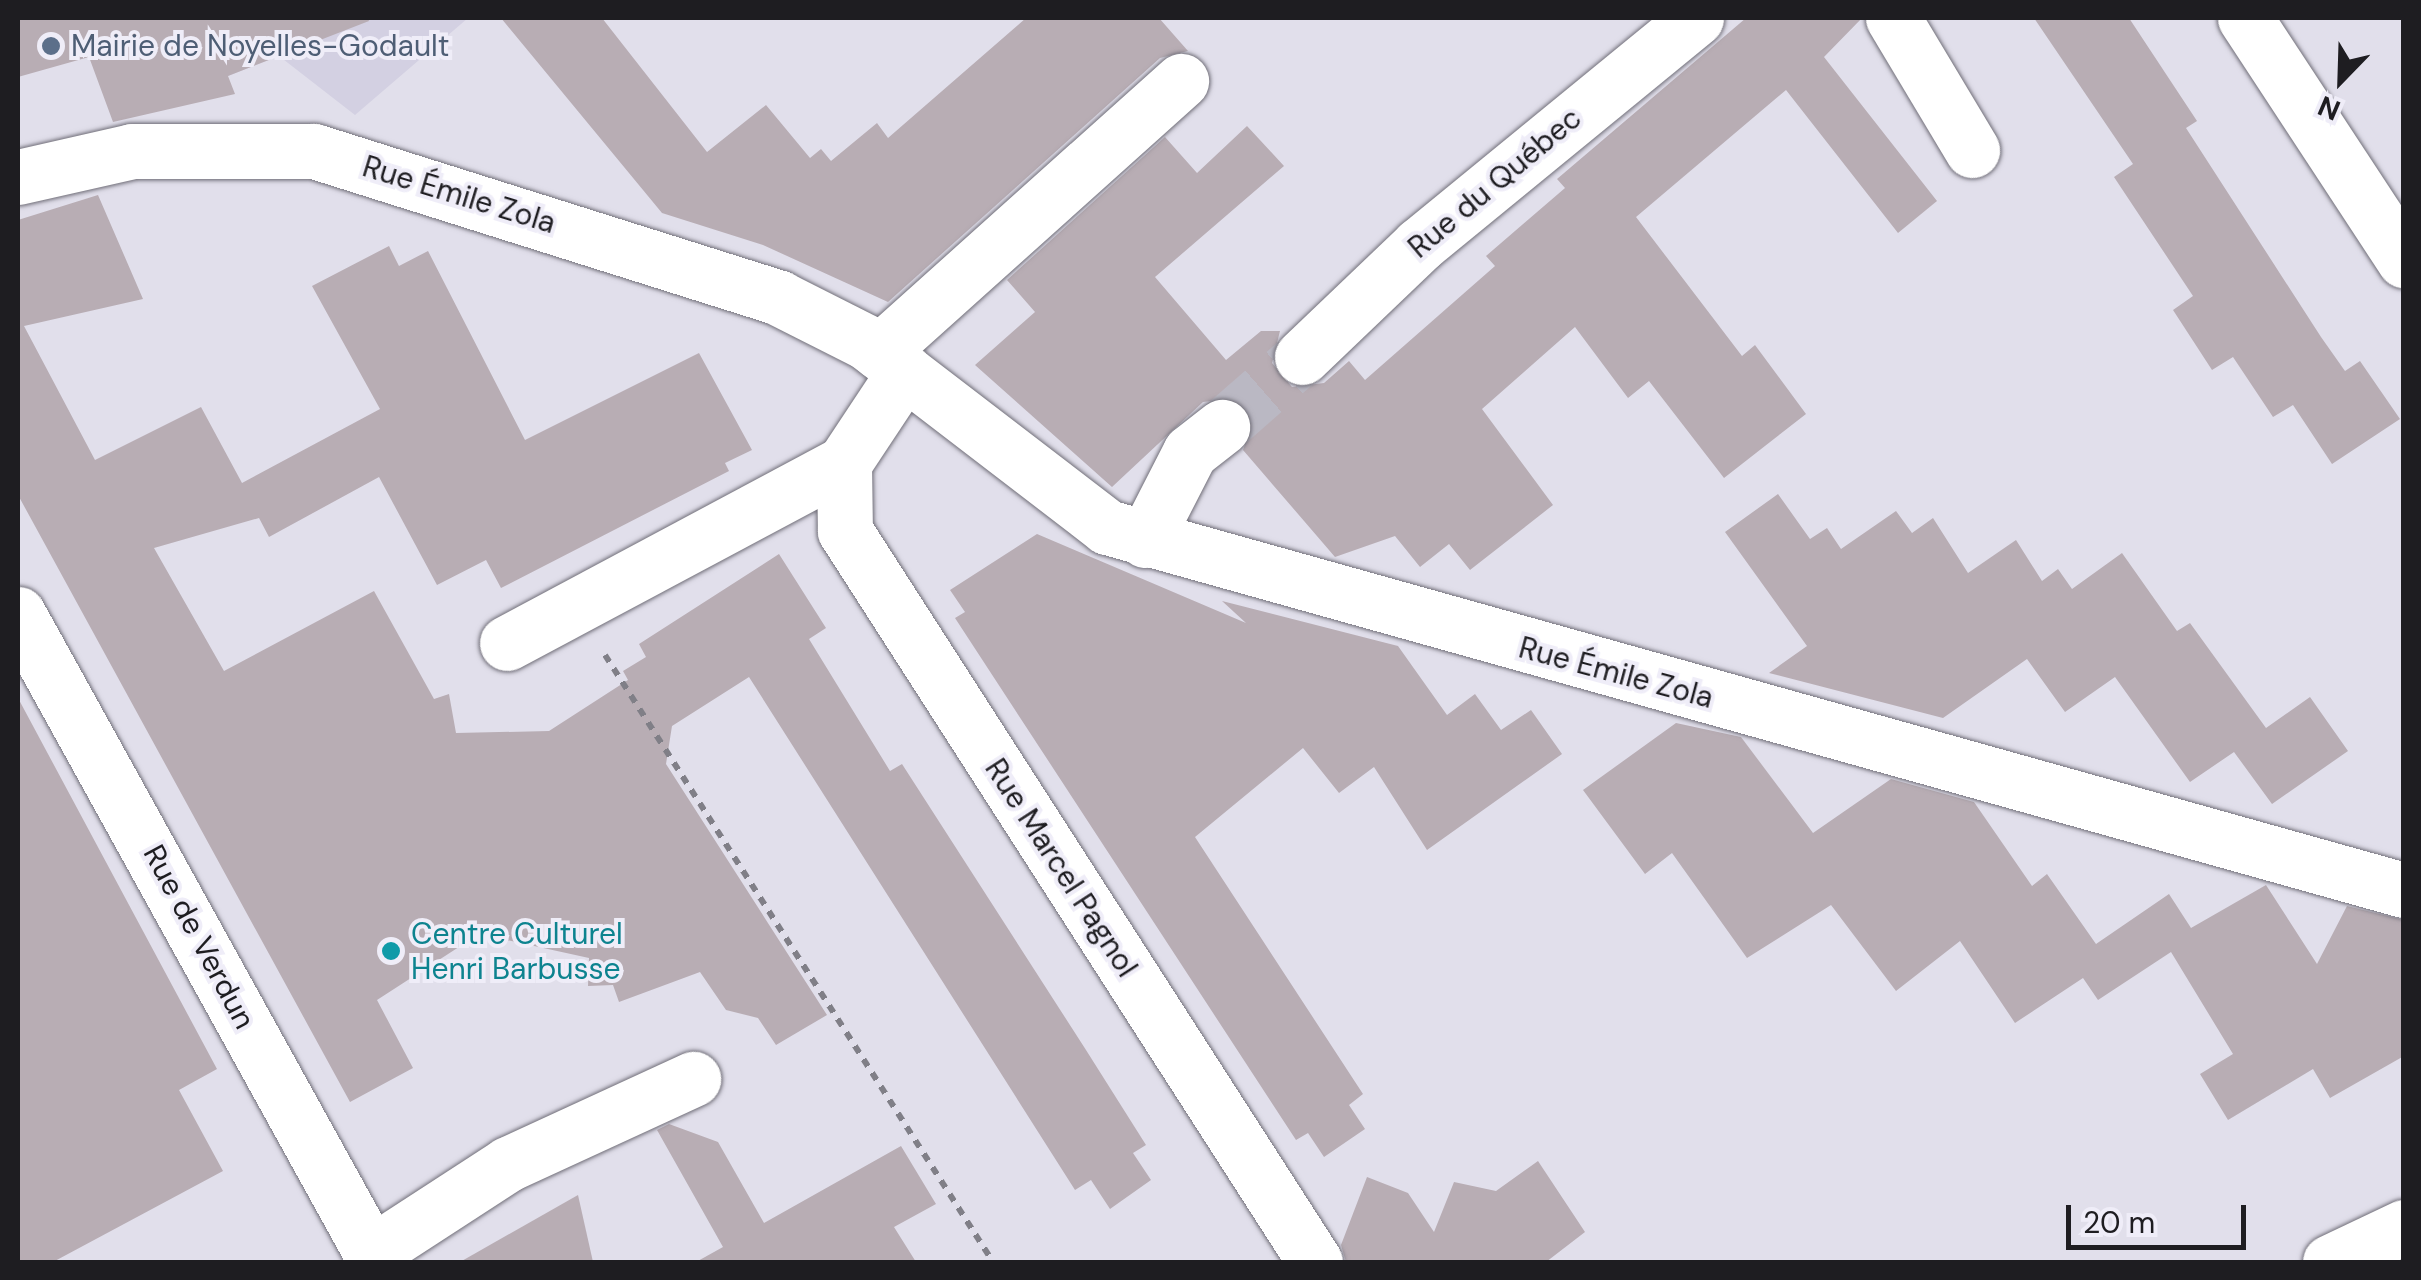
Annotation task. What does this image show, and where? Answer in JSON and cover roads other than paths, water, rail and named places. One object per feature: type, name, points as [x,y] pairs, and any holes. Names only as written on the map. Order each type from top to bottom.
[{"type":"street","name":"Rue du Québec","points":[[1302,358],[1419,245],[1696,18]]},
{"type":"street","points":[[1893,18],[1972,150]]},
{"type":"street","points":[[2245,18],[2404,260]]},
{"type":"street","points":[[508,643],[844,463],[892,362],[1181,81]]},
{"type":"street","name":"Rue Émile Zola","points":[[18,177],[132,151],[314,151],[687,264],[780,298],[892,362],[1107,526],[1146,540],[2404,890]]},
{"type":"street","points":[[1146,540],[1190,452],[1222,426]]},
{"type":"street","name":"Rue Marcel Pagnol","points":[[844,463],[845,531],[1315,1262]]},
{"type":"street","name":"Rue de Verdun","points":[[18,614],[373,1258]]},
{"type":"street","points":[[373,1258],[508,1164],[693,1079]]},
{"type":"street","points":[[2330,1262],[2404,1227]]},
{"type":"tunnel","points":[[1222,427],[1302,357]]},
{"type":"place","name":"Mairie de Noyelles-Godault","points":[[51,46]]},
{"type":"place","name":"Centre Culturel Henri Barbusse","points":[[391,951]]}]
